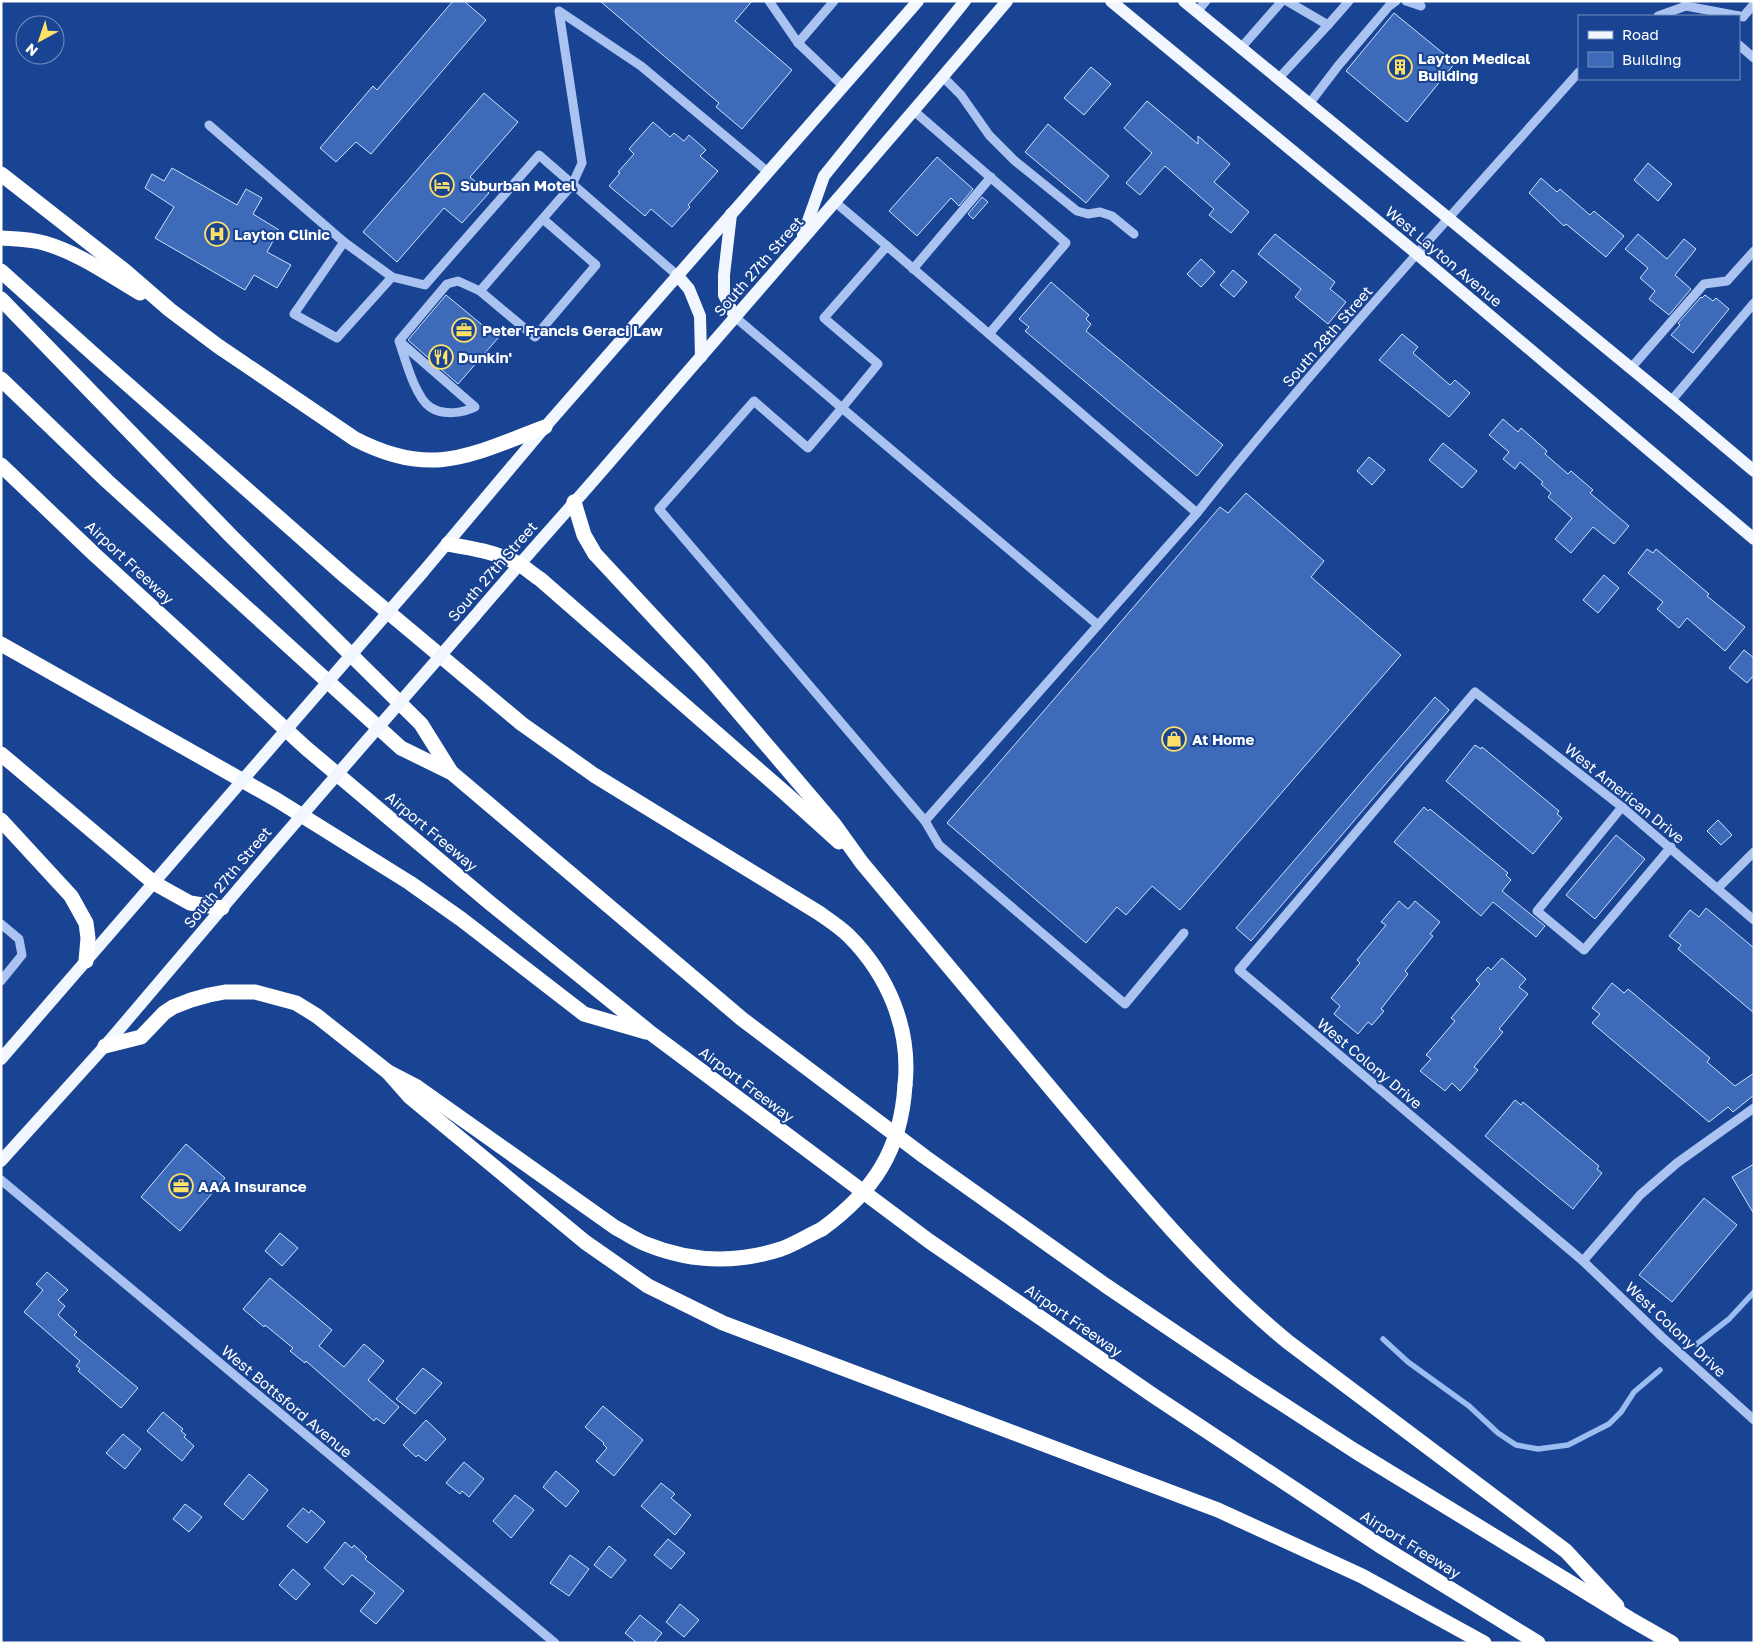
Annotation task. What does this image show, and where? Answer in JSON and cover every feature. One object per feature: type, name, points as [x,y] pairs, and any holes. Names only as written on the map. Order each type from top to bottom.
[{"type":"highway","points":[[1,174],[125,271],[170,310],[218,346],[355,439],[375,449],[400,457],[419,460],[453,459],[544,426]]},
{"type":"highway","points":[[8,238],[42,242],[75,255],[170,310]]},
{"type":"highway","points":[[1,271],[345,576],[522,724],[594,775],[819,912],[848,934],[876,969],[893,1002],[904,1039],[906,1068],[902,1114],[898,1130],[877,1174],[868,1188],[851,1207],[822,1229],[783,1248],[764,1254],[739,1258],[708,1260],[678,1254],[645,1244],[616,1228],[417,1087],[388,1072]]},
{"type":"highway","points":[[1,298],[232,537],[421,724],[452,773]]},
{"type":"highway","points":[[1,379],[107,481],[401,748],[452,773],[742,1019],[925,1158],[1105,1286],[1247,1381],[1630,1620],[1672,1643]]},
{"type":"highway","name":"Airport Freeway","points":[[1,465],[101,560],[306,748],[490,903],[652,1034],[929,1242],[1154,1396],[1379,1545],[1538,1643]]},
{"type":"highway","points":[[574,502],[584,535],[595,554],[701,668],[834,824],[862,863],[1156,1214],[1218,1280],[1288,1342],[1566,1551],[1630,1620]]},
{"type":"highway","points":[[448,544],[480,550],[518,564],[540,579],[785,793],[862,863]]},
{"type":"highway","points":[[1,644],[277,800],[336,836],[410,883],[461,919],[584,1014],[652,1034]]},
{"type":"highway","points":[[1,754],[154,883],[190,903],[222,908]]},
{"type":"highway","points":[[1,820],[71,896],[86,923],[88,938],[86,961]]},
{"type":"highway","points":[[105,1046],[141,1038],[164,1013],[182,1004],[217,993],[255,992],[296,1003],[317,1016],[388,1072],[410,1097],[554,1218],[605,1258],[648,1286],[723,1323],[1218,1510],[1362,1576],[1484,1643]]},
{"type":"main road","points":[[1,1059],[424,572],[544,426],[918,1]]},
{"type":"main road","points":[[800,242],[824,176],[964,1]]},
{"type":"main road","name":"South 27th Street","points":[[1,1161],[105,1046],[269,852],[518,564],[701,357],[1007,1]]},
{"type":"main road","name":"West Layton Avenue","points":[[1111,1],[1416,253],[1754,539]]},
{"type":"main road","name":"West Layton Avenue","points":[[1184,1],[1447,219],[1672,401],[1754,471]]},
{"type":"main road","points":[[731,214],[724,275],[724,295],[735,317]]},
{"type":"main road","points":[[678,275],[689,289],[700,316],[701,357]]},
{"type":"street","points":[[769,1],[798,43],[842,86]]},
{"type":"street","points":[[798,43],[834,1]]},
{"type":"street","points":[[1197,12],[1206,1]]},
{"type":"street","points":[[1240,48],[1282,1]]},
{"type":"street","points":[[1287,1],[1328,25]]},
{"type":"street","points":[[1278,79],[1349,1]]},
{"type":"street","points":[[1309,104],[1382,13],[1396,1]]},
{"type":"street","points":[[1406,1],[1420,6]]},
{"type":"street","points":[[1660,15],[1685,4],[1728,15]]},
{"type":"street","points":[[1740,18],[1754,4]]},
{"type":"street","points":[[480,291],[572,185],[582,163],[559,11],[641,66],[768,172]]},
{"type":"street","points":[[1740,46],[1754,58]]},
{"type":"street","name":"South 28th Street","points":[[925,821],[1196,512],[1416,253],[1578,73]]},
{"type":"street","points":[[943,77],[961,95],[989,135],[1015,160],[1077,212],[1088,214],[1100,212],[1112,216],[1134,234]]},
{"type":"street","points":[[914,111],[1066,243],[989,334]]},
{"type":"street","points":[[209,125],[344,242],[392,277],[425,285],[539,155],[678,275]]},
{"type":"street","points":[[913,269],[991,177]]},
{"type":"street","points":[[835,202],[1196,512]]},
{"type":"street","points":[[398,342],[447,284],[458,281],[480,291],[535,337],[596,265],[543,219]]},
{"type":"street","points":[[344,242],[294,314],[337,338],[392,277]]},
{"type":"street","points":[[887,246],[824,318],[878,364],[808,448],[754,400],[659,509],[925,821],[939,845],[1124,1004],[1184,933]]},
{"type":"street","points":[[1631,368],[1704,284],[1726,281],[1754,251]]},
{"type":"street","points":[[1672,401],[1754,303]]},
{"type":"street","points":[[735,317],[1098,624]]},
{"type":"street","points":[[398,342],[475,408],[466,412],[446,412],[430,407],[420,396],[398,342]]},
{"type":"street","name":"West American Drive","points":[[1475,692],[1622,806],[1754,920]]},
{"type":"street","name":"West Colony Drive","points":[[1475,692],[1239,970],[1583,1260],[1662,1337],[1754,1420]]},
{"type":"street","points":[[1622,806],[1537,911],[1584,950],[1671,847]]},
{"type":"street","points":[[1718,888],[1754,852]]},
{"type":"street","points":[[1,924],[19,939],[22,955],[1,981]]},
{"type":"street","points":[[1583,1260],[1640,1195],[1677,1163],[1754,1108]]},
{"type":"street","name":"West Bottsford Avenue","points":[[1,1180],[555,1643]]},
{"type":"building","points":[[453,1],[464,1],[486,20],[371,154],[356,142],[336,162],[320,148],[373,86],[377,90]]},
{"type":"building","points":[[600,1],[752,1],[735,21],[792,70],[742,129],[716,107],[719,103]]},
{"type":"building","name":"Layton Medical Building","points":[[1394,13],[1455,63],[1407,122],[1346,71]]},
{"type":"building","points":[[1091,67],[1111,84],[1084,115],[1064,98]]},
{"type":"building","name":"Suburban Motel","points":[[484,93],[518,122],[470,177],[489,193],[462,223],[444,208],[397,262],[363,232]]},
{"type":"building","points":[[1147,101],[1198,144],[1198,136],[1230,164],[1214,182],[1249,212],[1231,233],[1209,215],[1214,209],[1165,166],[1140,195],[1126,183],[1152,153],[1124,128]]},
{"type":"building","points":[[653,122],[670,137],[674,133],[684,141],[689,135],[706,150],[700,156],[718,171],[688,205],[690,207],[672,227],[651,209],[645,216],[609,186],[620,173],[618,172],[634,154],[629,149]]},
{"type":"building","points":[[1048,124],[1109,176],[1086,203],[1025,152]]},
{"type":"building","points":[[937,157],[973,189],[959,206],[951,198],[917,236],[889,211]]},
{"type":"building","points":[[1648,163],[1672,184],[1658,201],[1634,180]]},
{"type":"building","name":"Layton Clinic","points":[[172,168],[237,205],[246,189],[262,198],[253,214],[279,230],[267,252],[291,265],[277,288],[254,275],[245,290],[155,238],[174,207],[145,188],[152,174],[164,181]]},
{"type":"building","points":[[1541,178],[1557,192],[1560,189],[1590,215],[1594,211],[1624,236],[1606,257],[1566,224],[1564,226],[1529,193]]},
{"type":"building","points":[[982,197],[988,202],[973,219],[968,214]]},
{"type":"building","points":[[1275,234],[1335,282],[1330,289],[1346,302],[1328,324],[1295,297],[1301,289],[1258,254]]},
{"type":"building","points":[[1638,234],[1667,259],[1684,239],[1696,249],[1675,275],[1691,289],[1669,315],[1649,299],[1655,291],[1640,278],[1648,268],[1625,249]]},
{"type":"building","points":[[1201,259],[1215,272],[1201,287],[1187,274]]},
{"type":"building","points":[[1233,270],[1247,282],[1234,297],[1220,285]]},
{"type":"building","points":[[1051,282],[1089,315],[1086,319],[1091,324],[1086,331],[1223,445],[1197,476],[1025,331],[1029,327],[1019,319]]},
{"type":"building","points":[[446,295],[498,338],[458,384],[408,340]]},
{"type":"building","points":[[1705,295],[1713,301],[1716,298],[1729,309],[1693,353],[1671,335],[1680,325],[1678,323]]},
{"type":"building","points":[[1402,334],[1418,347],[1413,353],[1450,385],[1455,380],[1470,393],[1449,417],[1379,360]]},
{"type":"building","points":[[1503,419],[1518,432],[1521,428],[1547,451],[1545,454],[1568,474],[1571,471],[1593,490],[1590,493],[1629,526],[1614,544],[1593,527],[1571,553],[1555,539],[1572,518],[1548,497],[1551,493],[1541,484],[1543,482],[1520,462],[1515,469],[1503,459],[1509,452],[1489,435]]},
{"type":"building","points":[[1443,443],[1477,471],[1462,488],[1429,460]]},
{"type":"building","points":[[1369,457],[1385,470],[1372,485],[1357,471]]},
{"type":"building","name":"At Home","points":[[1246,493],[1324,561],[1311,577],[1401,655],[1180,910],[1152,886],[1126,915],[1117,907],[1086,943],[947,823],[1220,507],[1228,513]]},
{"type":"building","points":[[1647,549],[1653,553],[1656,549],[1709,594],[1707,596],[1745,627],[1725,651],[1687,618],[1679,628],[1657,609],[1663,602],[1628,573]]},
{"type":"building","points":[[1604,575],[1619,588],[1598,613],[1583,600]]},
{"type":"building","points":[[1744,650],[1754,658],[1754,675],[1747,683],[1729,668]]},
{"type":"building","points":[[1435,697],[1449,710],[1251,941],[1236,928]]},
{"type":"building","points":[[1475,745],[1481,749],[1482,747],[1559,811],[1557,814],[1562,818],[1533,854],[1446,781]]},
{"type":"building","points":[[1424,807],[1428,811],[1430,809],[1508,873],[1506,875],[1511,880],[1502,891],[1545,926],[1536,937],[1493,902],[1481,916],[1394,842]]},
{"type":"building","points":[[1718,820],[1732,835],[1721,845],[1707,831]]},
{"type":"building","points":[[1616,835],[1645,859],[1595,919],[1566,895]]},
{"type":"building","points":[[1399,901],[1408,909],[1415,901],[1440,922],[1430,934],[1433,936],[1405,971],[1408,974],[1381,1009],[1384,1011],[1372,1025],[1368,1022],[1358,1034],[1334,1014],[1340,1006],[1331,998],[1360,963],[1357,960],[1386,925],[1381,922]]},
{"type":"building","points":[[1706,908],[1754,948],[1754,1013],[1678,949],[1681,945],[1669,936],[1690,910],[1699,917]]},
{"type":"building","points":[[1502,958],[1526,979],[1519,987],[1528,994],[1499,1029],[1503,1032],[1474,1067],[1478,1070],[1460,1091],[1452,1083],[1445,1091],[1420,1071],[1431,1059],[1426,1055],[1455,1021],[1451,1018],[1480,984],[1476,980],[1488,967],[1491,970]]},
{"type":"building","points":[[1612,983],[1624,993],[1628,989],[1710,1058],[1707,1062],[1735,1086],[1754,1073],[1754,1095],[1733,1112],[1728,1107],[1709,1122],[1592,1023],[1600,1014],[1592,1008]]},
{"type":"building","points":[[1515,1100],[1521,1105],[1523,1102],[1599,1166],[1597,1169],[1602,1173],[1573,1209],[1485,1136]]},
{"type":"building","name":"AAA Insurance","points":[[186,1144],[225,1178],[180,1231],[141,1197]]},
{"type":"building","points":[[1754,1164],[1754,1214],[1732,1177]]},
{"type":"building","points":[[1704,1198],[1737,1225],[1672,1302],[1639,1275]]},
{"type":"building","points":[[280,1233],[298,1248],[282,1266],[265,1251]]},
{"type":"building","points":[[47,1272],[68,1290],[58,1300],[65,1306],[58,1315],[77,1332],[74,1335],[138,1388],[121,1408],[78,1371],[80,1369],[76,1366],[80,1361],[24,1312],[43,1290],[36,1284]]},
{"type":"building","points":[[270,1278],[332,1330],[319,1346],[344,1367],[364,1344],[384,1361],[368,1380],[399,1407],[384,1424],[376,1418],[374,1421],[306,1361],[305,1363],[290,1351],[293,1348],[243,1309]]},
{"type":"building","points":[[423,1368],[442,1383],[415,1414],[396,1399]]},
{"type":"building","points":[[603,1406],[643,1440],[614,1476],[596,1461],[607,1448],[604,1443],[585,1427]]},
{"type":"building","points":[[163,1412],[183,1429],[181,1431],[186,1435],[184,1437],[194,1446],[182,1461],[147,1431]]},
{"type":"building","points":[[426,1420],[446,1439],[426,1461],[418,1455],[416,1457],[403,1445]]},
{"type":"building","points":[[123,1434],[141,1449],[125,1469],[106,1453]]},
{"type":"building","points":[[464,1462],[484,1479],[469,1497],[462,1491],[460,1494],[446,1483]]},
{"type":"building","points":[[556,1471],[579,1491],[566,1507],[543,1487]]},
{"type":"building","points":[[249,1474],[268,1490],[243,1520],[224,1504]]},
{"type":"building","points":[[661,1483],[675,1494],[671,1498],[691,1515],[675,1535],[641,1506]]},
{"type":"building","points":[[515,1495],[534,1510],[511,1538],[493,1521]]},
{"type":"building","points":[[185,1504],[202,1517],[189,1532],[173,1519]]},
{"type":"building","points":[[303,1508],[309,1513],[311,1510],[325,1522],[307,1543],[287,1526]]},
{"type":"building","points":[[668,1539],[685,1553],[671,1569],[654,1555]]},
{"type":"building","points":[[345,1542],[352,1548],[354,1545],[367,1557],[365,1559],[404,1591],[376,1624],[360,1611],[375,1593],[352,1575],[343,1585],[324,1568]]},
{"type":"building","points":[[609,1546],[626,1560],[611,1578],[594,1565]]},
{"type":"building","points":[[570,1555],[589,1569],[569,1596],[550,1583]]},
{"type":"building","points":[[293,1569],[310,1584],[296,1600],[279,1585]]},
{"type":"building","points":[[680,1604],[699,1620],[684,1637],[666,1622]]},
{"type":"building","points":[[640,1615],[662,1633],[654,1643],[637,1643],[625,1633]]},
{"type":"waterway","points":[[1697,1344],[1729,1319],[1754,1292]]},
{"type":"waterway","points":[[1383,1339],[1408,1362],[1469,1406],[1498,1433],[1516,1445],[1538,1449],[1568,1445],[1609,1424],[1621,1412],[1634,1392],[1660,1370]]},
{"type":"place","name":"Layton Medical Building","points":[[1400,67]]},
{"type":"place","name":"Suburban Motel","points":[[442,185]]},
{"type":"place","name":"Layton Clinic","points":[[217,234]]},
{"type":"place","name":"Peter Francis Geraci Law","points":[[464,330]]},
{"type":"place","name":"Dunkin'","points":[[441,357]]},
{"type":"place","name":"At Home","points":[[1174,739]]},
{"type":"place","name":"AAA Insurance","points":[[181,1186]]}]
